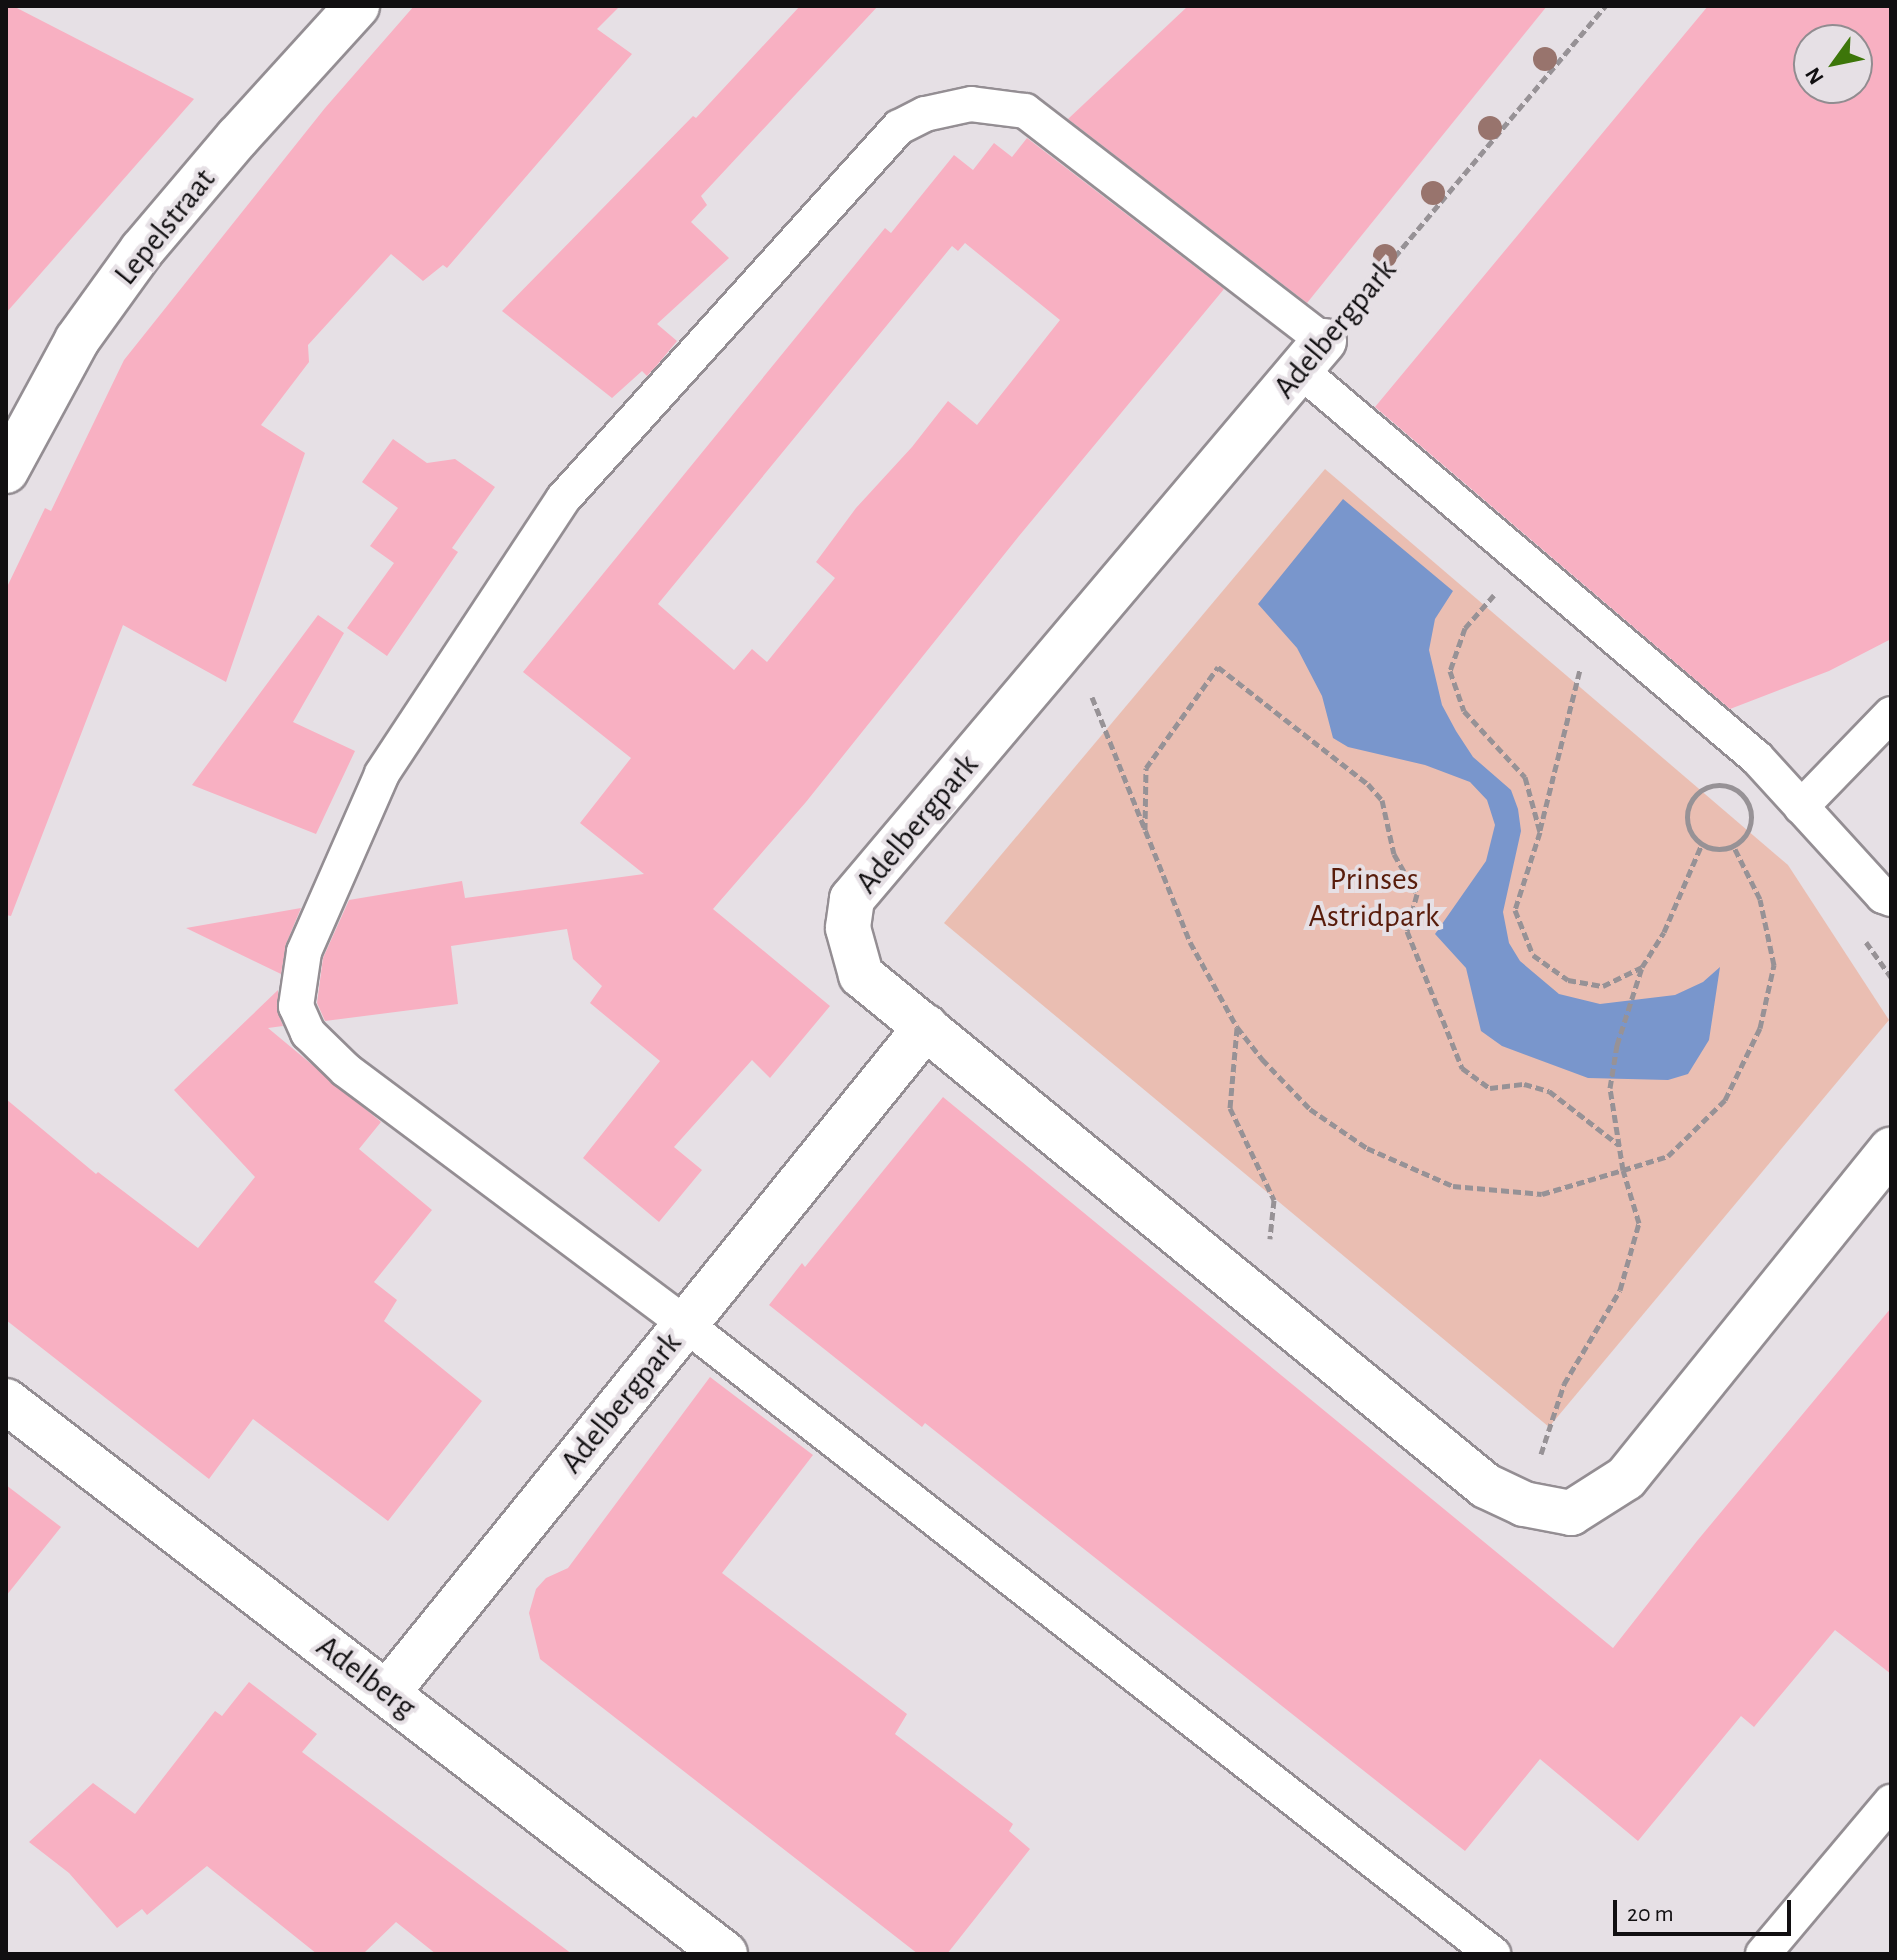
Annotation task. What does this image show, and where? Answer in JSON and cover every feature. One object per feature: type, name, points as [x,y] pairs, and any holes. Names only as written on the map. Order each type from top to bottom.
[{"type":"street","name":"Lepelstraat","points":[[6,471],[77,340],[142,250],[238,137],[357,6]]},
{"type":"street","name":"Adelbergpark","points":[[387,1693],[926,1027],[861,975],[848,928],[852,899],[1312,355]]},
{"type":"street","points":[[926,1027],[1486,1486],[1524,1504],[1571,1513],[1626,1478],[1891,1150]]},
{"type":"street","name":"Adelberg","points":[[6,1401],[387,1693],[705,1948]]},
{"type":"lane","points":[[1493,1954],[685,1324],[346,1070],[308,1033],[296,1006],[304,952],[382,774],[563,499],[899,127],[925,114],[971,104],[1025,111],[1312,355],[1526,561],[1757,758],[1883,896],[1891,899]]},
{"type":"lane","points":[[1801,807],[1891,714]]},
{"type":"lane","points":[[1763,1954],[1891,1802]]},
{"type":"path","name":"Adelbergpark","points":[[1312,355],[1605,6]]},
{"type":"path","points":[[1526,561],[1465,628],[1450,671],[1464,711],[1525,777],[1540,832]]},
{"type":"path","points":[[1070,642],[1190,942],[1237,1027],[1262,1059],[1310,1109],[1367,1148],[1453,1186],[1542,1194],[1668,1156],[1725,1100],[1760,1028],[1774,965],[1760,899],[1733,845]]},
{"type":"path","points":[[1595,672],[1581,663],[1540,832],[1515,910],[1533,955],[1568,980],[1603,986],[1642,967]]},
{"type":"path","points":[[1145,835],[1146,768],[1218,667],[1368,784],[1382,800],[1394,854],[1417,894],[1407,931],[1462,1068],[1490,1088],[1524,1084],[1549,1091],[1619,1145]]},
{"type":"path","points":[[1711,785],[1737,789],[1751,810],[1746,836],[1726,850],[1701,846],[1686,825],[1690,800],[1711,785]]},
{"type":"path","points":[[1524,1504],[1564,1384],[1620,1290],[1639,1223],[1623,1170],[1610,1088],[1617,1045],[1642,967],[1664,932],[1701,846]]},
{"type":"path","points":[[1237,1027],[1230,1108],[1274,1200],[1264,1305]]},
{"type":"green space","name":"Prinses Astridpark","points":[[1325,469],[1788,865],[1889,1020],[1549,1427],[944,923]]},
{"type":"water","points":[[1343,499],[1453,591],[1435,619],[1429,650],[1442,705],[1456,731],[1473,757],[1511,790],[1518,809],[1521,831],[1503,912],[1509,943],[1520,961],[1559,994],[1600,1004],[1675,995],[1703,982],[1720,967],[1709,1040],[1688,1074],[1668,1080],[1588,1078],[1502,1046],[1481,1031],[1466,968],[1435,934],[1486,861],[1495,825],[1487,800],[1470,782],[1425,765],[1348,747],[1333,738],[1322,696],[1297,648],[1258,604]]},
{"type":"building","points":[[6,6],[13,6],[194,99],[6,313]]},
{"type":"building","points":[[414,6],[620,6],[597,29],[632,54],[447,268],[443,265],[423,281],[391,254],[308,345],[309,362],[261,425],[305,453],[226,682],[123,625],[11,916],[6,915],[6,589],[45,508],[51,511],[124,360],[325,108]]},
{"type":"building","points":[[800,6],[878,6],[701,196],[707,205],[691,222],[729,258],[657,324],[677,341],[658,364],[647,376],[642,371],[612,398],[502,311],[693,116],[696,118]]},
{"type":"building","points":[[1188,6],[1547,6],[1307,303],[1068,119]]},
{"type":"building","points":[[1708,6],[1891,6],[1891,639],[1829,671],[1730,709],[1375,407]]},
{"type":"building","points":[[1027,138],[1224,289],[1019,536],[806,802],[713,909],[830,1006],[770,1078],[752,1060],[674,1147],[702,1170],[659,1222],[583,1158],[660,1061],[590,1003],[602,986],[573,959],[567,929],[451,946],[458,1004],[325,1021],[317,1003],[323,958],[349,900],[462,881],[465,898],[644,874],[580,823],[631,758],[523,672],[885,228],[891,233],[954,155],[973,170],[994,143],[1012,157]],"holes":[[[965,243],[1060,320],[977,425],[948,401],[912,447],[856,508],[816,562],[835,578],[767,662],[752,649],[734,670],[658,604],[952,246],[958,251]]]},
{"type":"building","points":[[393,439],[427,463],[455,459],[495,487],[452,548],[458,552],[387,656],[347,628],[394,563],[370,546],[398,508],[362,482]]},
{"type":"building","points":[[318,615],[344,633],[293,722],[355,751],[316,834],[192,785]]},
{"type":"building","points":[[301,908],[286,944],[281,974],[186,928]]},
{"type":"building","points":[[278,990],[278,1013],[283,1026],[268,1028],[381,1122],[359,1149],[432,1210],[374,1282],[397,1300],[384,1321],[482,1401],[388,1521],[253,1419],[209,1479],[6,1320],[6,1099],[96,1174],[98,1172],[198,1248],[255,1177],[174,1090]]},
{"type":"building","points":[[943,1097],[1613,1648],[1697,1541],[1891,1308],[1891,1674],[1835,1630],[1754,1727],[1741,1716],[1638,1841],[1540,1759],[1465,1851],[925,1423],[922,1427],[769,1305],[802,1263],[805,1267]]},
{"type":"building","points":[[710,1377],[813,1455],[722,1573],[907,1714],[895,1734],[1013,1824],[1009,1831],[1030,1849],[947,1954],[918,1954],[540,1659],[529,1613],[536,1589],[546,1578],[568,1568]]},
{"type":"building","points":[[6,1485],[61,1527],[6,1596]]},
{"type":"building","points":[[249,1682],[317,1734],[302,1752],[572,1954],[436,1954],[396,1922],[363,1954],[317,1954],[207,1866],[147,1915],[142,1909],[117,1928],[69,1873],[29,1842],[93,1783],[135,1814],[215,1711],[222,1716]]}]
